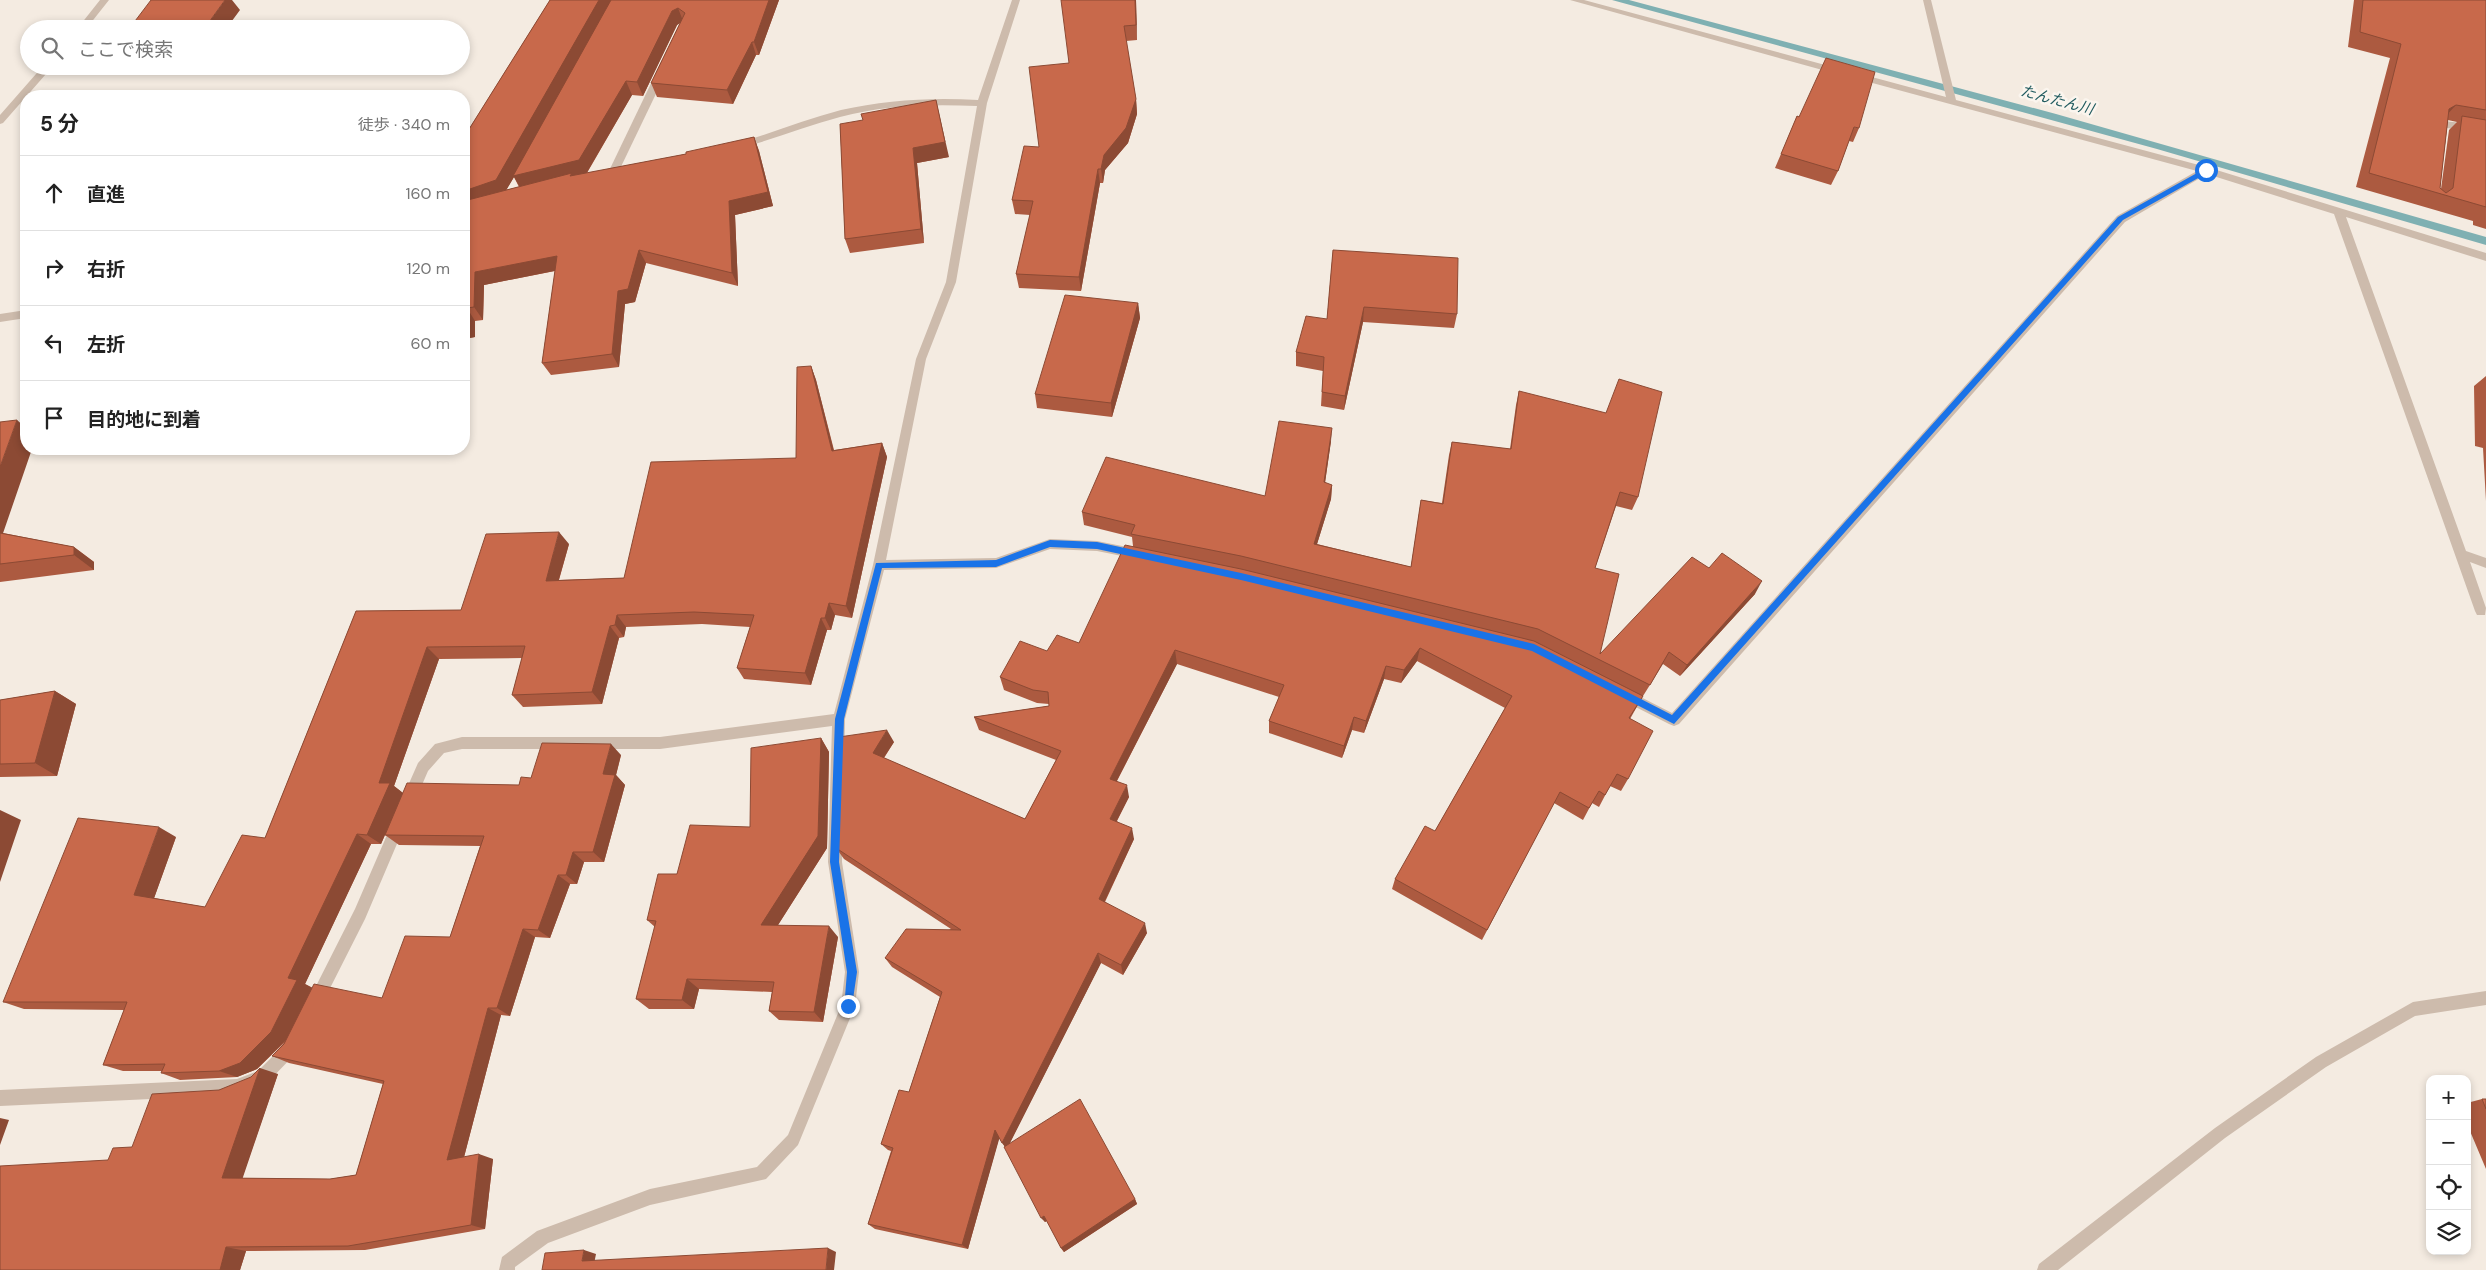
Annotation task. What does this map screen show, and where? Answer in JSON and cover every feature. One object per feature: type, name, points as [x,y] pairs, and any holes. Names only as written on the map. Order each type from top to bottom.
[{"type":"street","points":[[89,20],[106,0]]},
{"type":"street","points":[[507,1270],[508,1263],[543,1237],[650,1197],[761,1174],[793,1140],[848,1006],[852,972],[835,862],[839,719],[879,565],[920,359],[951,282],[982,103],[1016,0]]},
{"type":"street","points":[[1574,0],[2206,170],[2486,257]]},
{"type":"street","points":[[1928,0],[1952,101]]},
{"type":"street","points":[[612,175],[663,70]]},
{"type":"street","points":[[27,90],[40,75]]},
{"type":"street","points":[[0,121],[20,98]]},
{"type":"street","points":[[733,147],[761,140],[840,114],[880,107],[952,101],[982,103]]},
{"type":"street","points":[[2440,143],[2443,124],[2463,126],[2486,132]]},
{"type":"street","points":[[1612,688],[1674,720],[2121,219],[2206,170]]},
{"type":"street","points":[[2339,212],[2481,611]]},
{"type":"street","points":[[0,318],[20,315]]},
{"type":"street","points":[[879,565],[996,563],[1050,544],[1097,546],[1145,556]]},
{"type":"street","points":[[2461,554],[2486,563]]},
{"type":"street","points":[[311,1010],[360,914],[423,767],[440,748],[462,743],[660,743],[839,719]]},
{"type":"street","points":[[2045,1270],[2220,1133],[2321,1062],[2413,1009],[2486,998]]},
{"type":"street","points":[[0,1098],[237,1087],[263,1077],[294,1045],[298,1036]]},
{"type":"building","points":[[151,0],[225,0],[211,20],[136,20]]},
{"type":"building","points":[[550,0],[599,0],[496,180],[470,189],[470,128]]},
{"type":"building","points":[[611,0],[769,0],[754,42],[752,42],[727,90],[651,83],[685,13],[678,8],[672,11],[637,82],[626,81],[579,160],[513,176]]},
{"type":"building","points":[[1061,0],[1135,0],[1136,25],[1124,26],[1136,99],[1126,128],[1104,155],[1101,169],[1098,169],[1079,277],[1016,274],[1033,201],[1012,200],[1024,146],[1039,147],[1029,67],[1069,63]]},
{"type":"building","points":[[2363,0],[2486,0],[2486,110],[2456,105],[2449,109],[2440,188],[2446,193],[2453,188],[2462,116],[2486,120],[2486,207],[2369,173],[2401,44],[2360,32]]},
{"type":"building","points":[[1826,58],[1875,72],[1859,128],[1854,127],[1838,171],[1781,154],[1797,116],[1799,117]]},
{"type":"building","points":[[936,100],[945,142],[913,148],[921,229],[845,239],[840,124],[863,120],[861,114]]},
{"type":"building","points":[[754,137],[768,192],[729,201],[732,273],[639,250],[628,289],[618,291],[612,354],[542,363],[557,256],[475,272],[474,307],[470,308],[470,199],[572,173],[570,176],[686,154],[686,152]]},
{"type":"building","points":[[1333,250],[1458,258],[1457,314],[1364,307],[1345,396],[1322,392],[1324,357],[1296,352],[1306,316],[1327,319]]},
{"type":"building","points":[[1065,295],[1138,303],[1111,403],[1035,394]]},
{"type":"building","points":[[811,366],[832,451],[882,443],[846,606],[829,603],[825,618],[821,618],[805,673],[737,668],[754,615],[694,612],[617,615],[615,625],[610,626],[592,692],[512,695],[525,646],[427,647],[379,783],[390,783],[367,835],[357,834],[288,978],[297,980],[271,1032],[240,1063],[219,1071],[161,1073],[165,1064],[103,1065],[127,1002],[3,1002],[78,818],[159,827],[134,895],[205,907],[242,835],[265,838],[356,611],[461,610],[486,534],[559,532],[546,581],[624,578],[651,462],[796,458],[797,367]]},
{"type":"building","points":[[1619,379],[1662,392],[1638,497],[1620,492],[1595,568],[1619,574],[1600,654],[1692,557],[1709,568],[1722,553],[1762,581],[1687,665],[1669,652],[1650,685],[1538,629],[1241,556],[1131,534],[1135,525],[1082,512],[1106,457],[1265,496],[1279,421],[1332,428],[1324,482],[1332,485],[1314,544],[1411,567],[1421,500],[1443,504],[1452,442],[1511,449],[1519,391],[1606,413]]},
{"type":"building","points":[[17,420],[0,467],[0,422]]},
{"type":"building","points":[[0,533],[74,547],[74,555],[0,564]]},
{"type":"building","points":[[1125,545],[1241,569],[1534,641],[1643,696],[1629,718],[1653,731],[1628,779],[1617,774],[1605,795],[1599,791],[1589,808],[1560,792],[1487,930],[1395,879],[1425,826],[1435,831],[1512,696],[1420,648],[1404,670],[1386,666],[1366,721],[1354,717],[1344,746],[1269,721],[1284,685],[1175,650],[1110,779],[1127,785],[1110,819],[1132,828],[1099,899],[1145,923],[1121,965],[1098,953],[1002,1143],[995,1130],[962,1245],[868,1224],[893,1148],[881,1144],[899,1090],[909,1092],[942,992],[885,958],[906,929],[961,930],[836,848],[839,737],[887,730],[873,753],[1025,819],[1061,751],[974,717],[1049,706],[1048,692],[1033,690],[1000,677],[1020,641],[1047,651],[1057,635],[1079,643]]},
{"type":"building","points":[[55,691],[35,763],[0,764],[0,700]]},
{"type":"building","points":[[821,738],[818,836],[761,925],[829,926],[814,1012],[769,1011],[774,982],[687,979],[682,1000],[636,999],[656,921],[647,920],[658,874],[677,874],[690,825],[750,827],[751,748]]},
{"type":"building","points":[[542,743],[611,744],[603,774],[615,775],[593,852],[573,852],[566,875],[558,875],[538,930],[523,929],[497,1008],[488,1008],[447,1160],[479,1154],[471,1225],[348,1246],[226,1247],[220,1270],[0,1270],[0,1166],[108,1160],[113,1148],[132,1147],[152,1094],[219,1090],[251,1077],[260,1068],[222,1178],[330,1179],[356,1175],[384,1081],[272,1056],[284,1044],[314,984],[382,998],[405,936],[450,937],[484,836],[385,835],[407,783],[519,785],[521,777],[531,778]]},
{"type":"building","points":[[1080,1099],[1135,1199],[1061,1248],[1044,1216],[1041,1218],[1004,1147]]},
{"type":"building","points":[[2482,1099],[2486,1099],[2486,1109]]},
{"type":"building","points":[[828,1248],[826,1270],[542,1270],[545,1253],[584,1250],[582,1261]]},
{"type":"waterway","name":"たんたん川","points":[[1617,0],[2053,116],[2270,177],[2486,241]]},
{"type":"route","points":[[848,1006],[852,972],[835,862],[839,719],[879,565],[996,563],[1050,544],[1097,546],[1241,576],[1534,648],[1674,720],[2121,219],[2206,170]]}]
